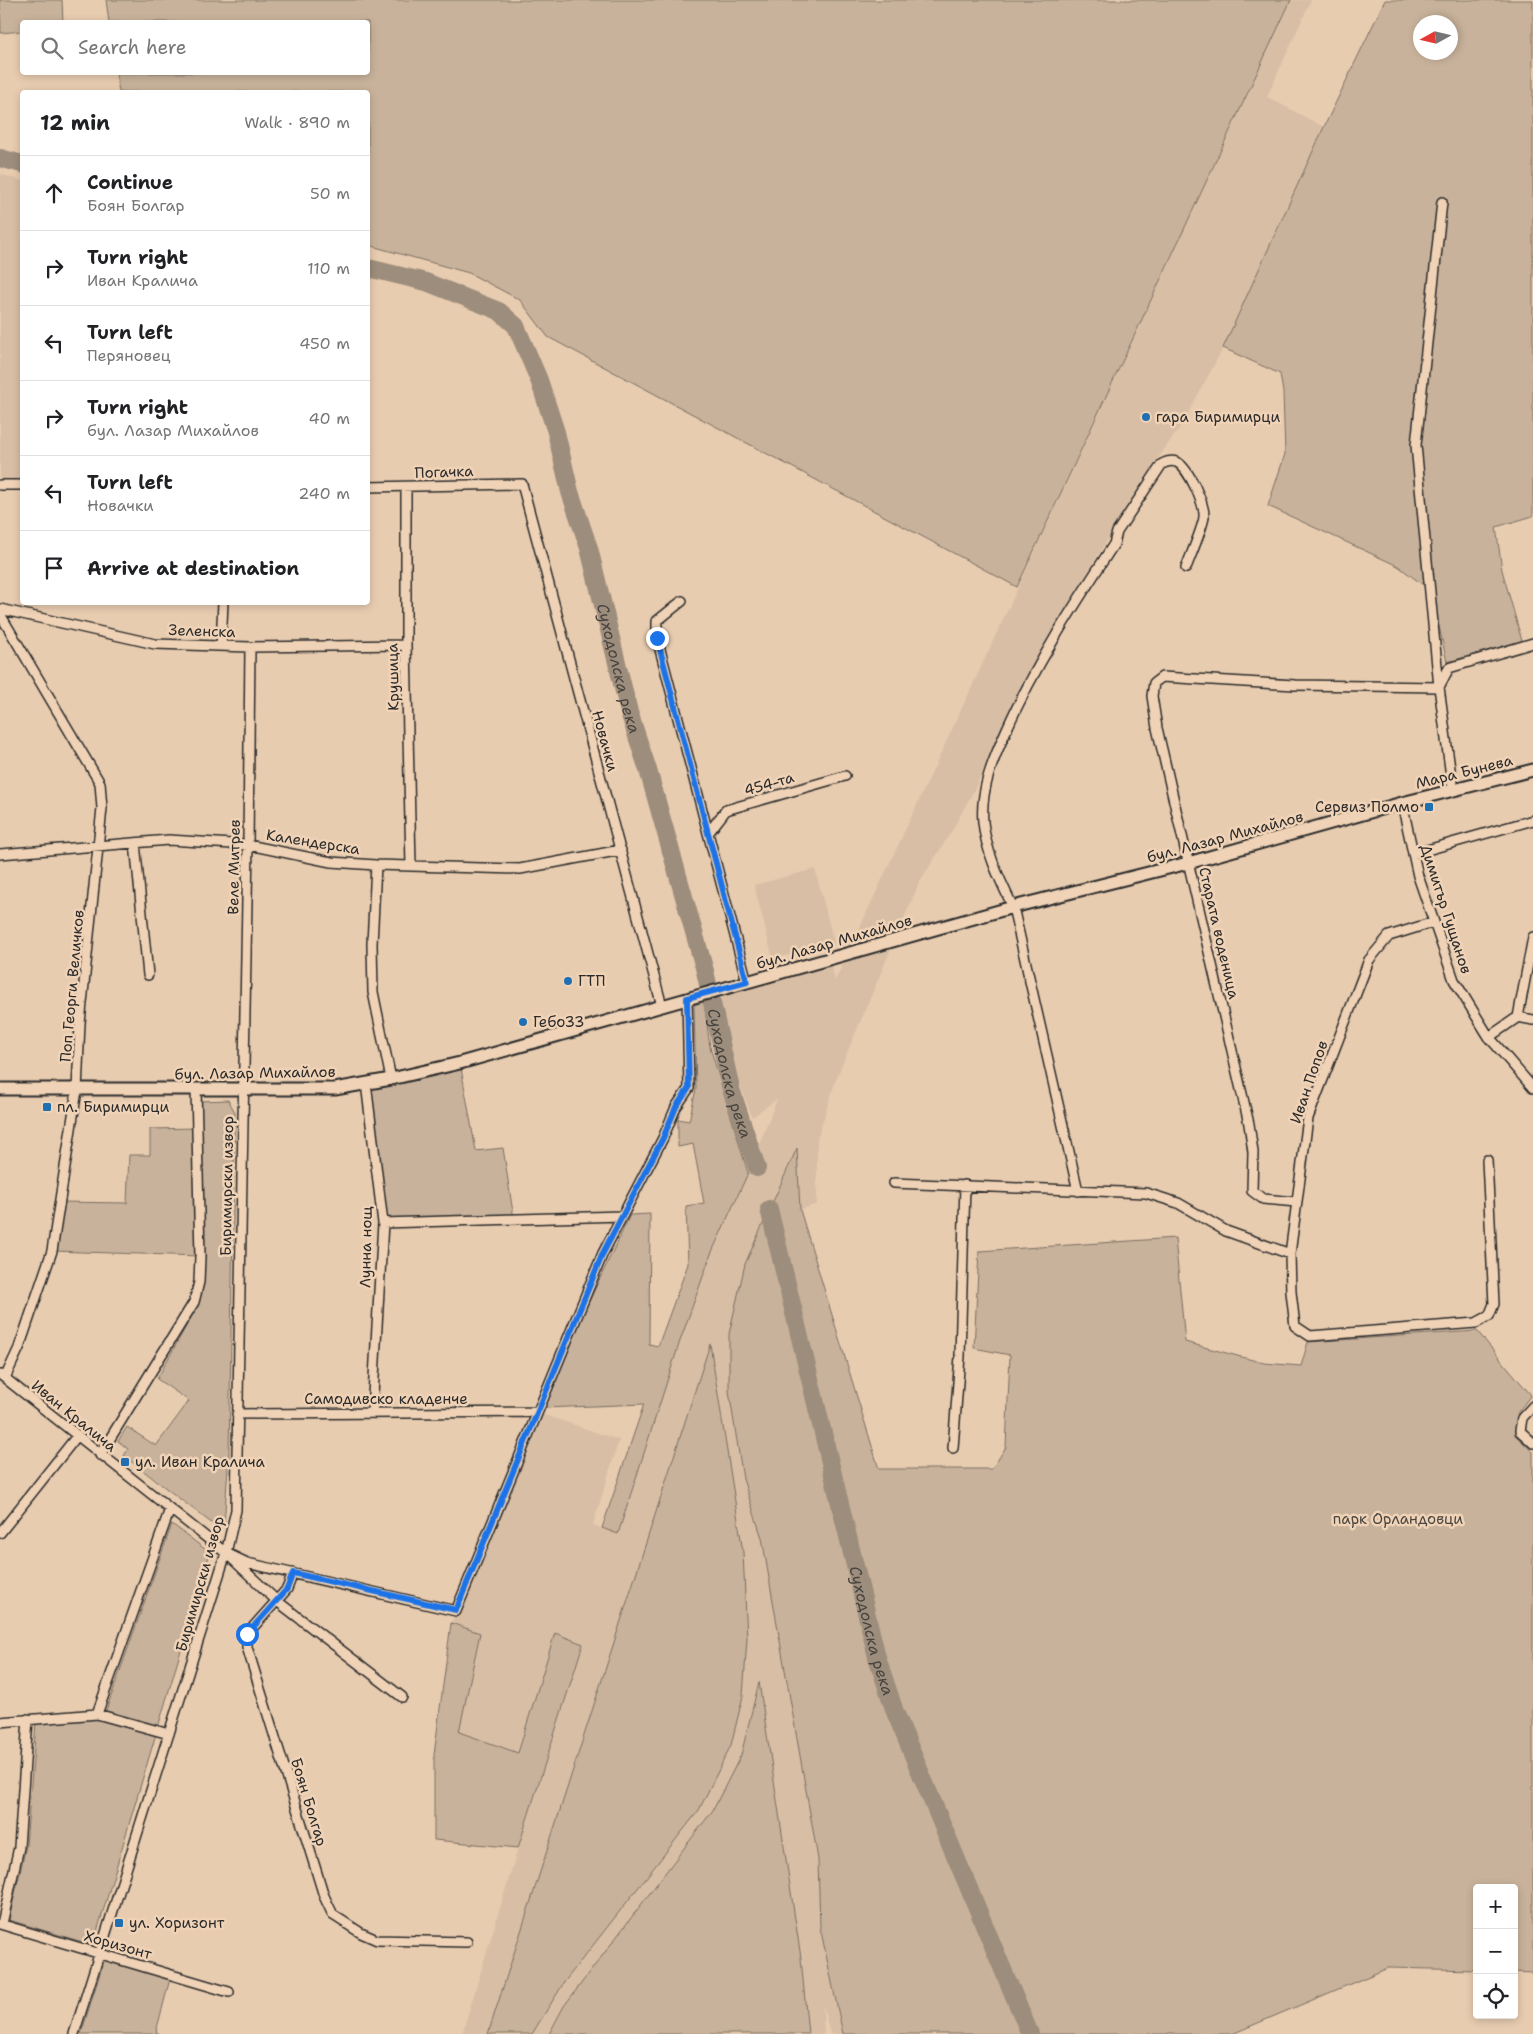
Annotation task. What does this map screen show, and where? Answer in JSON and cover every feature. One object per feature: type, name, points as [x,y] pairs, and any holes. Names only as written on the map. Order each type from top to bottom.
[{"type":"street","points":[[1442,202],[1416,445],[1440,686],[1453,791]]},
{"type":"street","points":[[1078,1191],[1013,907],[994,869],[983,822],[984,792],[996,753],[1023,692],[1073,607],[1114,544],[1117,532],[1162,464],[1167,461],[1176,462],[1183,466],[1199,495],[1204,516],[1186,568]]},
{"type":"street","name":"Погачка","points":[[370,487],[522,484]]},
{"type":"street","name":"Новачки","points":[[522,484],[662,1006]]},
{"type":"street","points":[[0,485],[20,485]]},
{"type":"street","name":"Крушица","points":[[406,487],[406,645],[411,866]]},
{"type":"street","points":[[682,602],[657,621],[657,638],[747,982]]},
{"type":"street","points":[[221,646],[223,605]]},
{"type":"street","name":"Зеленска","points":[[0,609],[155,644],[250,647],[406,645]]},
{"type":"street","name":"Поп Георги Величков","points":[[0,614],[100,784],[102,808],[80,1023],[77,1090],[52,1251],[19,1348],[2,1376]]},
{"type":"street","points":[[1440,686],[1449,668],[1533,643]]},
{"type":"street","name":"Веле Митрев","points":[[243,1088],[250,647]]},
{"type":"street","name":"Старата воденица","points":[[1296,1202],[1263,1199],[1252,1191],[1253,1152],[1249,1124],[1157,728],[1152,696],[1154,683],[1162,677],[1295,685],[1440,686]]},
{"type":"street","name":"Мара Бунева","points":[[1402,803],[1533,770]]},
{"type":"street","name":"454-та","points":[[709,832],[726,810],[845,776]]},
{"type":"street","name":"бул. Лазар Михайлов","points":[[0,1089],[335,1089],[391,1079],[460,1063],[1013,907],[1188,863],[1402,803]]},
{"type":"street","name":"Димитър Гущанов","points":[[1402,803],[1418,876],[1454,980],[1489,1037],[1533,1088]]},
{"type":"street","points":[[1413,854],[1533,820]]},
{"type":"street","name":"Календерска","points":[[0,854],[169,840],[248,845],[331,862],[520,870],[620,850]]},
{"type":"street","points":[[135,843],[148,975]]},
{"type":"street","points":[[376,865],[372,944],[373,992],[391,1079]]},
{"type":"street","name":"Иван Попов","points":[[1434,922],[1389,936],[1369,960],[1308,1118],[1290,1254],[1291,1292],[1295,1326],[1310,1336],[1476,1323],[1490,1316],[1494,1304],[1488,1160]]},
{"type":"street","points":[[1489,1037],[1518,1017],[1533,937]]},
{"type":"street","points":[[536,1412],[603,1253],[663,1138],[676,1107],[689,1088],[690,998]]},
{"type":"street","points":[[1518,1017],[1533,1020]]},
{"type":"street","name":"Лунна нощ","points":[[366,1083],[383,1223],[372,1412]]},
{"type":"street","name":"Биримирски извор","points":[[74,2034],[226,1553],[236,1510],[243,1088]]},
{"type":"street","name":"Биримирски извор","points":[[100,1455],[194,1302],[199,1282],[200,1256],[196,1089]]},
{"type":"street","points":[[894,1183],[1146,1193],[1178,1203],[1226,1231],[1290,1254]]},
{"type":"street","points":[[953,1448],[960,1356],[965,1185]]},
{"type":"street","points":[[383,1223],[622,1216]]},
{"type":"street","name":"Иван Кралича","points":[[2,1376],[226,1553],[277,1601],[402,1697]]},
{"type":"street","points":[[1533,1406],[1522,1418],[1520,1432],[1533,1443]]},
{"type":"street","name":"Самодивско кладенче","points":[[237,1414],[536,1412]]},
{"type":"street","name":"Иван Кралича","points":[[226,1553],[247,1563],[456,1610],[536,1412]]},
{"type":"street","points":[[0,1533],[77,1436]]},
{"type":"street","points":[[97,1714],[170,1509]]},
{"type":"street","name":"Боян Болгар","points":[[293,1573],[287,1589],[247,1634],[247,1646],[324,1896],[333,1915],[361,1934],[377,1940],[468,1942]]},
{"type":"street","points":[[0,1722],[97,1714],[169,1734]]},
{"type":"street","points":[[1,1924],[19,1847],[28,1719]]},
{"type":"street","name":"Хоризонт","points":[[1,1924],[229,1992]]},
{"type":"shaded area","points":[[1291,0],[1311,0],[1267,97],[1324,127],[1223,348],[1183,423],[1154,464],[1041,649],[973,792],[950,834],[919,883],[836,1079],[817,1140],[817,1204],[800,1210],[796,1149],[745,1264],[729,1334],[729,1391],[743,1479],[762,1538],[818,1859],[820,1927],[843,2034],[830,2034],[823,2005],[824,2034],[808,2034],[801,1958],[758,1684],[741,1755],[713,1810],[564,2006],[549,2034],[532,2034],[565,1981],[699,1810],[731,1745],[743,1696],[710,1346],[488,2034],[462,2034],[518,1848],[583,1644],[555,1634],[518,1753],[458,1732],[480,1633],[451,1623],[536,1412],[619,1440],[593,1525],[618,1534],[680,1341],[711,1254],[748,1173],[777,1099],[752,1117],[733,1067],[719,990],[830,959],[835,981]]},
{"type":"shaded area","points":[[0,174],[20,180],[20,485],[0,485]]},
{"type":"shaded area","points":[[815,869],[834,943],[773,959],[754,885]]},
{"type":"green space","points":[[0,0],[62,0],[63,20],[20,20],[20,31],[1,33]]},
{"type":"green space","points":[[106,0],[1291,0],[1017,587],[548,337],[520,300],[469,273],[370,246],[370,90],[119,90],[116,75],[370,75],[370,20],[109,20]]},
{"type":"green space","points":[[1385,0],[1533,0],[1533,516],[1496,527],[1502,570],[1522,641],[1447,662],[1431,591],[1398,566],[1268,506],[1285,454],[1283,392],[1280,374],[1223,348],[1324,127]]},
{"type":"green space","points":[[704,1002],[710,1047],[748,1173],[711,1254],[680,1341],[618,1534],[602,1528],[644,1404],[544,1408],[584,1312],[630,1215],[650,1214],[649,1344],[658,1346],[688,1264],[686,1206],[704,1203],[693,1144],[678,1147],[678,1119],[689,1121],[696,1089],[694,1005]]},
{"type":"green space","points":[[460,1063],[476,1151],[503,1148],[514,1219],[383,1223],[366,1083]]},
{"type":"green space","points":[[228,1100],[235,1112],[229,1453],[224,1526],[214,1525],[124,1456],[128,1449],[118,1441],[127,1427],[156,1446],[189,1401],[157,1379],[199,1303],[204,1273],[200,1101]]},
{"type":"green space","points":[[197,1128],[200,1256],[52,1251],[60,1202],[127,1203],[129,1155],[150,1155],[150,1129]]},
{"type":"green space","name":"парк Орландовци","points":[[797,1148],[800,1210],[879,1469],[992,1469],[1006,1447],[1010,1355],[974,1348],[979,1251],[1175,1238],[1185,1342],[1264,1363],[1301,1366],[1308,1342],[1477,1331],[1531,1395],[1518,1412],[1515,1435],[1533,1452],[1533,1973],[1518,1972],[1518,1884],[1473,1884],[1473,1970],[1388,1968],[1232,2034],[843,2034],[820,1927],[818,1859],[762,1538],[743,1479],[729,1391],[729,1334],[745,1264]]},
{"type":"green space","points":[[710,1344],[743,1552],[747,1639],[743,1696],[731,1745],[699,1810],[565,1981],[532,2034],[488,2034]]},
{"type":"green space","points":[[172,1524],[210,1553],[93,1945],[9,1920],[26,1846],[36,1723],[103,1719]]},
{"type":"green space","points":[[451,1623],[480,1633],[459,1732],[518,1753],[555,1633],[583,1644],[518,1848],[434,1840],[434,1755]]},
{"type":"green space","points":[[759,1682],[801,1958],[808,2034],[549,2034],[564,2006],[713,1810],[741,1755]]},
{"type":"green space","points":[[100,1954],[171,1975],[156,2032],[160,2034],[81,2034],[102,1967]]},
{"type":"waterway","name":"Суходолска река","points":[[0,158],[20,163]]},
{"type":"waterway","name":"Суходолска река","points":[[370,268],[426,282],[499,311],[516,326],[539,380],[556,432],[570,492],[589,548],[629,712],[648,770],[705,971],[731,1089],[757,1168]]},
{"type":"waterway","name":"Суходолска река","points":[[769,1209],[877,1657],[895,1712],[1030,2034]]},
{"type":"place","name":"гара Биримирци","points":[[1146,417]]},
{"type":"place","name":"Сервиз Полмо","points":[[1429,807]]},
{"type":"place","name":"ГТП","points":[[568,981]]},
{"type":"place","name":"Гебо33","points":[[523,1022]]},
{"type":"place","name":"пл. Биримирци","points":[[47,1107]]},
{"type":"place","name":"ул. Иван Кралича","points":[[125,1462]]},
{"type":"place","name":"ул. Хоризонт","points":[[119,1923]]},
{"type":"route","points":[[247,1634],[287,1589],[293,1573],[456,1610],[603,1253],[663,1138],[676,1107],[689,1088],[687,998],[747,982],[657,638]]}]
